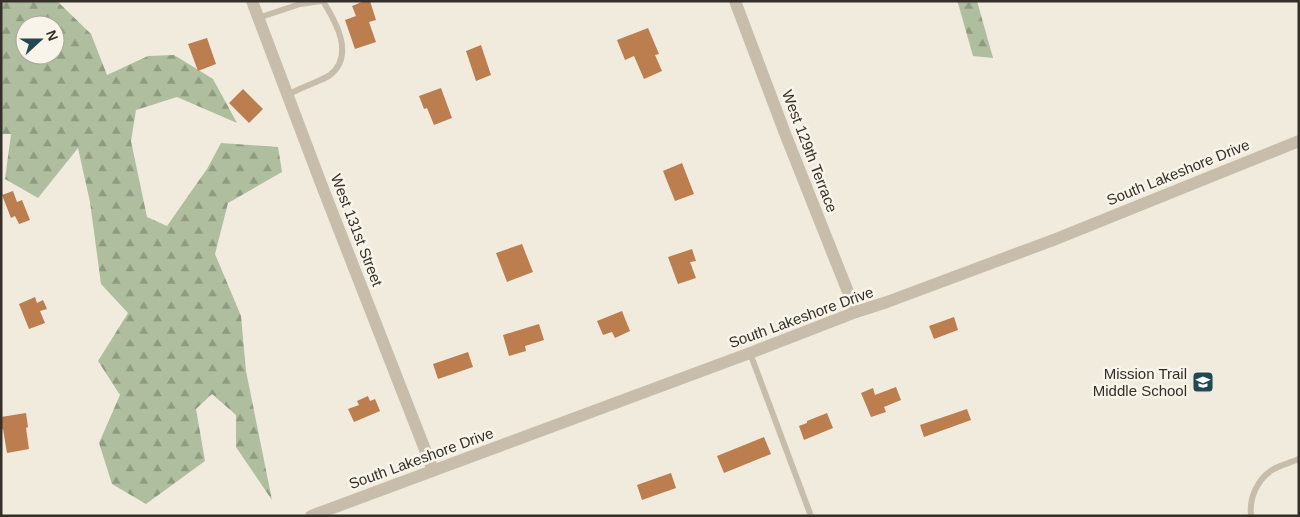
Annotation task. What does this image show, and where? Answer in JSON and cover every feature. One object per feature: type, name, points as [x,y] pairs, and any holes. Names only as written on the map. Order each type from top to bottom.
[{"type":"street","name":"West 131st Street","points":[[252,1],[433,470]]},
{"type":"street","name":"West 129th Terrace","points":[[734,1],[856,312]]},
{"type":"street","name":"South Lakeshore Drive","points":[[311,516],[1056,239],[1299,141]]},
{"type":"lane","points":[[258,18],[300,4],[322,1],[332,16],[340,34],[343,50],[340,64],[330,76],[288,95]]},
{"type":"lane","points":[[750,353],[810,516]]},
{"type":"lane","points":[[1252,516],[1251,506],[1254,493],[1262,479],[1274,469],[1299,459]]},
{"type":"green space","points":[[1,1],[57,1],[91,34],[107,75],[148,56],[174,55],[213,79],[237,123],[177,97],[136,110],[131,141],[147,217],[167,226],[207,169],[221,143],[278,147],[282,172],[228,203],[215,254],[241,316],[246,371],[272,500],[236,447],[236,415],[212,394],[196,409],[205,461],[146,504],[112,484],[99,443],[120,395],[98,361],[128,313],[101,284],[90,202],[78,148],[38,198],[5,179],[11,134],[1,134]]},
{"type":"green space","points":[[956,1],[977,1],[993,58],[973,56]]},
{"type":"building","points":[[364,1],[370,1],[376,20],[369,22],[376,42],[355,49],[345,20],[356,16],[352,6]]},
{"type":"building","points":[[648,28],[659,54],[655,55],[662,71],[644,79],[634,56],[625,60],[617,40]]},
{"type":"building","points":[[207,38],[216,64],[198,71],[188,44]]},
{"type":"building","points":[[481,45],[491,75],[476,81],[466,51]]},
{"type":"building","points":[[441,88],[452,118],[434,125],[427,108],[424,109],[419,96]]},
{"type":"building","points":[[243,89],[263,109],[249,123],[229,103]]},
{"type":"building","points":[[682,163],[694,194],[675,201],[663,171]]},
{"type":"building","points":[[13,191],[17,202],[22,200],[30,220],[19,224],[15,216],[11,218],[2,195]]},
{"type":"building","points":[[522,244],[533,272],[507,282],[496,253]]},
{"type":"building","points":[[692,249],[696,261],[690,262],[696,278],[678,284],[668,257]]},
{"type":"building","points":[[35,297],[37,303],[43,300],[47,309],[40,311],[45,323],[29,329],[19,304]]},
{"type":"building","points":[[622,311],[630,331],[615,338],[612,332],[603,335],[597,321]]},
{"type":"building","points":[[954,317],[958,330],[934,339],[929,326]]},
{"type":"building","points":[[539,324],[544,340],[525,346],[526,351],[509,356],[503,335]]},
{"type":"building","points":[[468,352],[473,367],[438,379],[433,364]]},
{"type":"building","points":[[896,387],[901,400],[884,407],[886,412],[871,417],[861,393],[873,388],[875,395]]},
{"type":"building","points":[[368,396],[370,401],[375,399],[380,411],[354,422],[348,409],[359,405],[357,401]]},
{"type":"building","points":[[967,409],[971,420],[924,437],[920,425]]},
{"type":"building","points":[[26,413],[29,449],[7,453],[3,429],[1,429],[1,417]]},
{"type":"building","points":[[827,413],[833,428],[804,440],[799,426]]},
{"type":"building","points":[[764,437],[771,454],[724,473],[717,456]]},
{"type":"building","points":[[671,473],[676,488],[642,500],[637,485]]},
{"type":"place","name":"Mission Trail Middle School","points":[[1203,382]]}]
